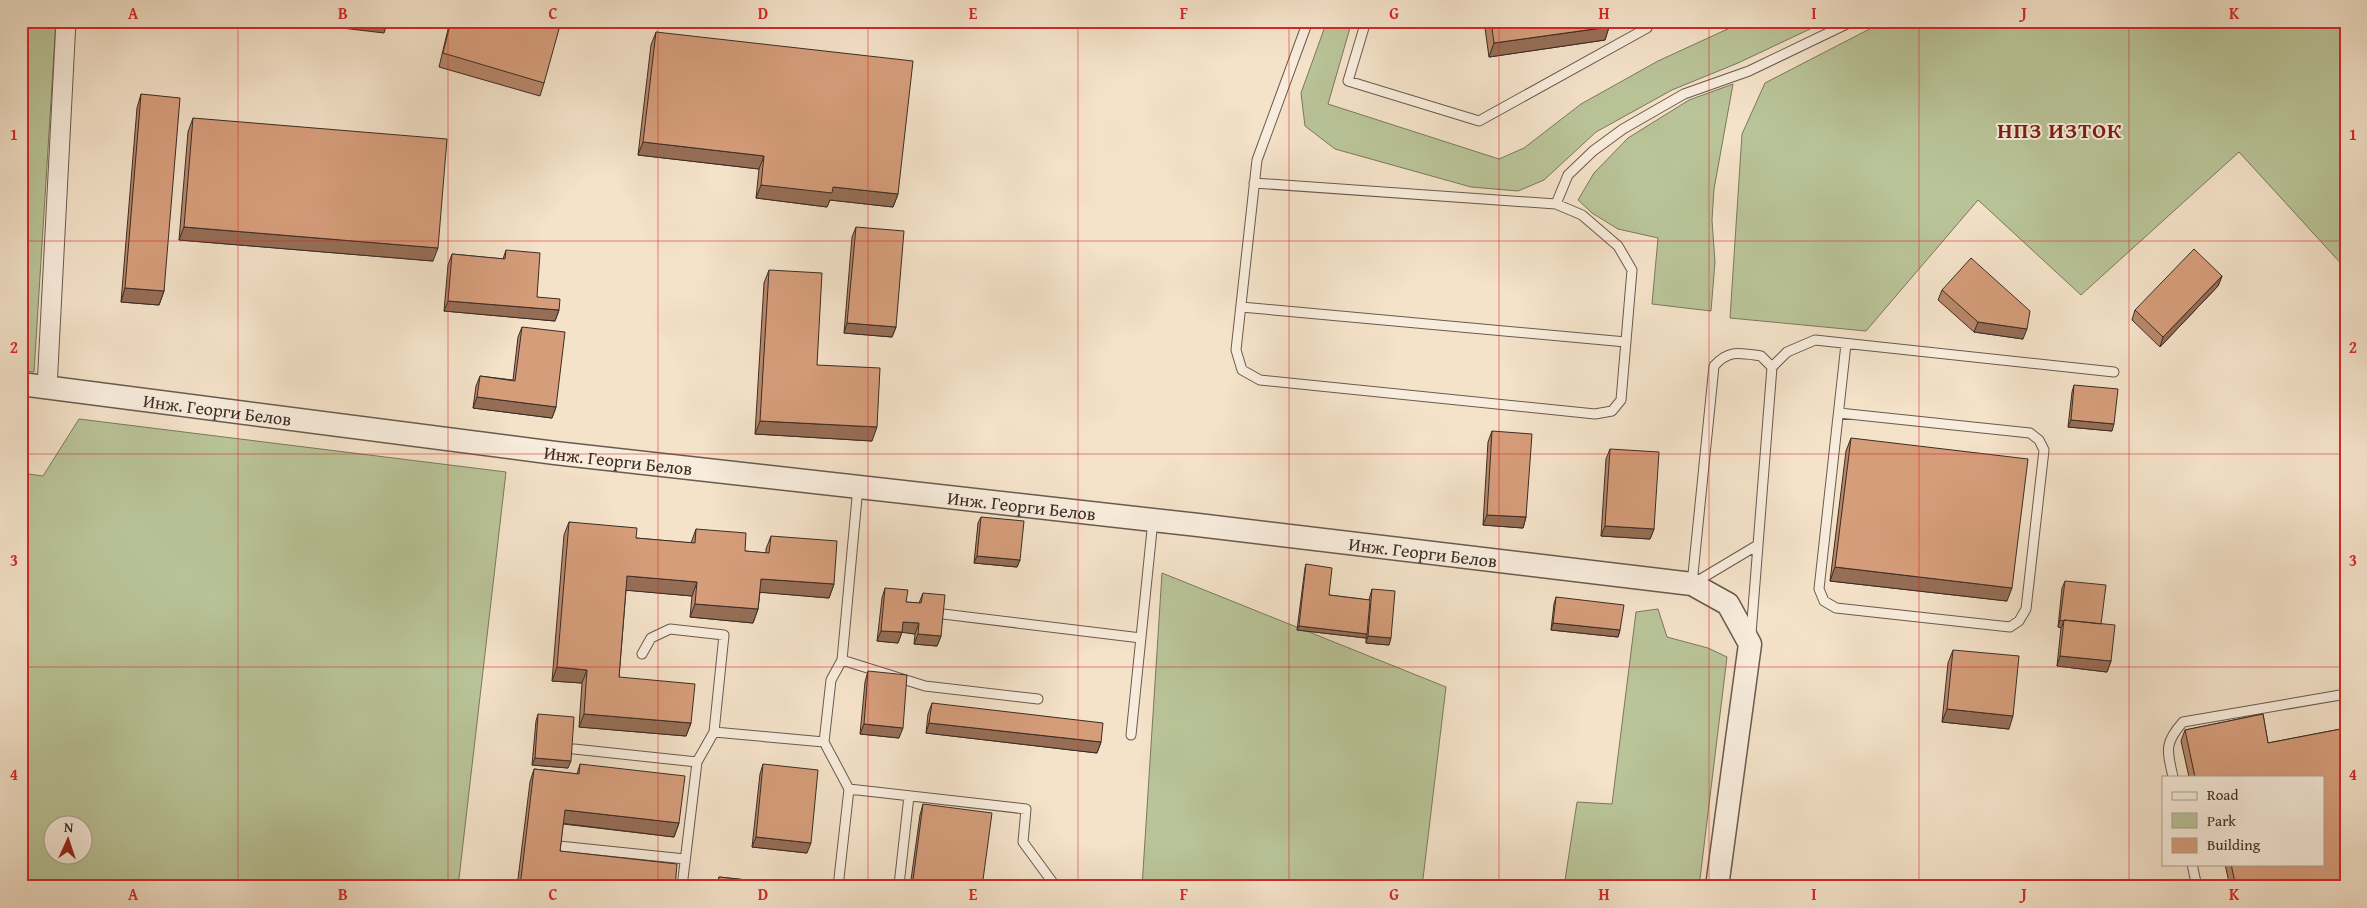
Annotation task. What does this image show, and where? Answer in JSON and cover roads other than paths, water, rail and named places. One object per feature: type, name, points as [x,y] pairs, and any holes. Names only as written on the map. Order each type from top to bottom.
[{"type":"street","points":[[47,388],[66,21]]},
{"type":"street","name":"Инж. Георги Белов","points":[[21,384],[555,453],[1153,520],[1692,584],[1728,604],[1750,644]]},
{"type":"street","points":[[1717,887],[1750,644]]},
{"type":"lane","points":[[1254,183],[1556,204],[1582,215],[1618,246],[1632,270],[1621,400],[1612,412],[1595,414],[1260,380],[1242,370],[1236,350],[1240,307],[1254,183],[1257,160],[1308,21]]},
{"type":"lane","points":[[1366,21],[1348,81],[1479,121],[1647,28],[1645,21]]},
{"type":"lane","points":[[1556,204],[1568,175],[1593,150],[1623,129],[1684,94],[1749,71],[1853,21]]},
{"type":"lane","points":[[1240,307],[1626,342]]},
{"type":"lane","points":[[1750,644],[1756,546],[1772,367],[1787,352],[1815,340],[2114,372]]},
{"type":"lane","points":[[1839,413],[2030,433],[2038,440],[2044,450],[2026,609],[2019,621],[2010,626],[1990,624],[1836,608],[1824,601],[1819,589],[1846,344]]},
{"type":"lane","points":[[1692,584],[1714,366],[1723,356],[1736,353],[1761,356],[1772,367]]},
{"type":"lane","points":[[838,887],[849,789],[824,742],[831,680],[842,660],[858,487]]},
{"type":"lane","points":[[1131,735],[1153,520]]},
{"type":"lane","points":[[1692,584],[1756,546]]},
{"type":"lane","points":[[943,614],[1141,638]]},
{"type":"lane","points":[[642,654],[651,638],[670,629],[724,635],[714,732],[697,762],[682,887]]},
{"type":"lane","points":[[842,660],[925,686],[1038,699]]},
{"type":"lane","points":[[2173,776],[2168,754],[2170,736],[2183,722],[2346,694]]},
{"type":"lane","points":[[714,732],[824,742]]},
{"type":"lane","points":[[574,749],[697,762]]},
{"type":"lane","points":[[849,789],[1026,809],[1023,842],[1056,887]]},
{"type":"lane","points":[[899,885],[909,796]]},
{"type":"lane","points":[[559,846],[685,859]]},
{"type":"lane","points":[[2192,866],[2197,887]]},
{"type":"district","name":"НПЗ ИЗТОК","points":[[2060,130]]}]
